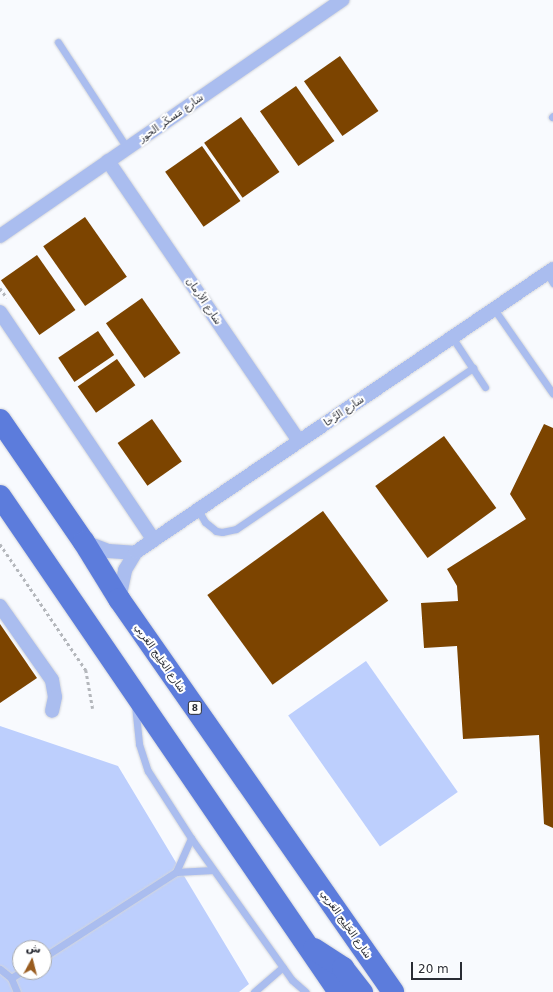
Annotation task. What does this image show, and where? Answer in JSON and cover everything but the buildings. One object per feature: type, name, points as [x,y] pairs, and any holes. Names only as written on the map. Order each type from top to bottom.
[{"type":"highway","name":"شارع الخَلِيج العَربِي","points":[[0,420],[84,542],[119,599],[394,992]]},
{"type":"highway","points":[[0,496],[338,992]]},
{"type":"highway","points":[[306,944],[343,968],[362,992]]},
{"type":"street","name":"شارع مَسكَر الحوز","points":[[0,236],[342,0]]},
{"type":"street","name":"شارع الأزمان","points":[[108,161],[299,441]]},
{"type":"street","name":"شارع الرَّخا","points":[[119,599],[125,570],[134,553],[494,309],[551,275]]},
{"type":"street","points":[[0,312],[154,540]]},
{"type":"street","points":[[84,542],[108,551],[134,553]]},
{"type":"street","points":[[0,606],[52,680],[55,696],[52,711]]},
{"type":"lane","points":[[58,42],[127,148]]},
{"type":"lane","points":[[494,309],[553,394]]},
{"type":"lane","points":[[452,337],[486,387]]},
{"type":"lane","points":[[198,510],[205,522],[216,531],[222,532],[236,529],[473,368]]},
{"type":"lane","points":[[136,695],[136,728],[143,758],[191,838],[213,870],[292,980],[306,992]]},
{"type":"lane","points":[[176,872],[191,838]]},
{"type":"lane","points":[[52,952],[176,872],[213,870]]},
{"type":"lane","points":[[254,992],[283,967]]},
{"type":"lane","points":[[0,969],[11,978],[17,992]]},
{"type":"path","points":[[0,544],[86,670],[93,708]]},
{"type":"shaded area","points":[[366,661],[458,792],[380,847],[288,715]]},
{"type":"shaded area","points":[[0,726],[118,766],[249,984],[239,992],[0,992]]}]
